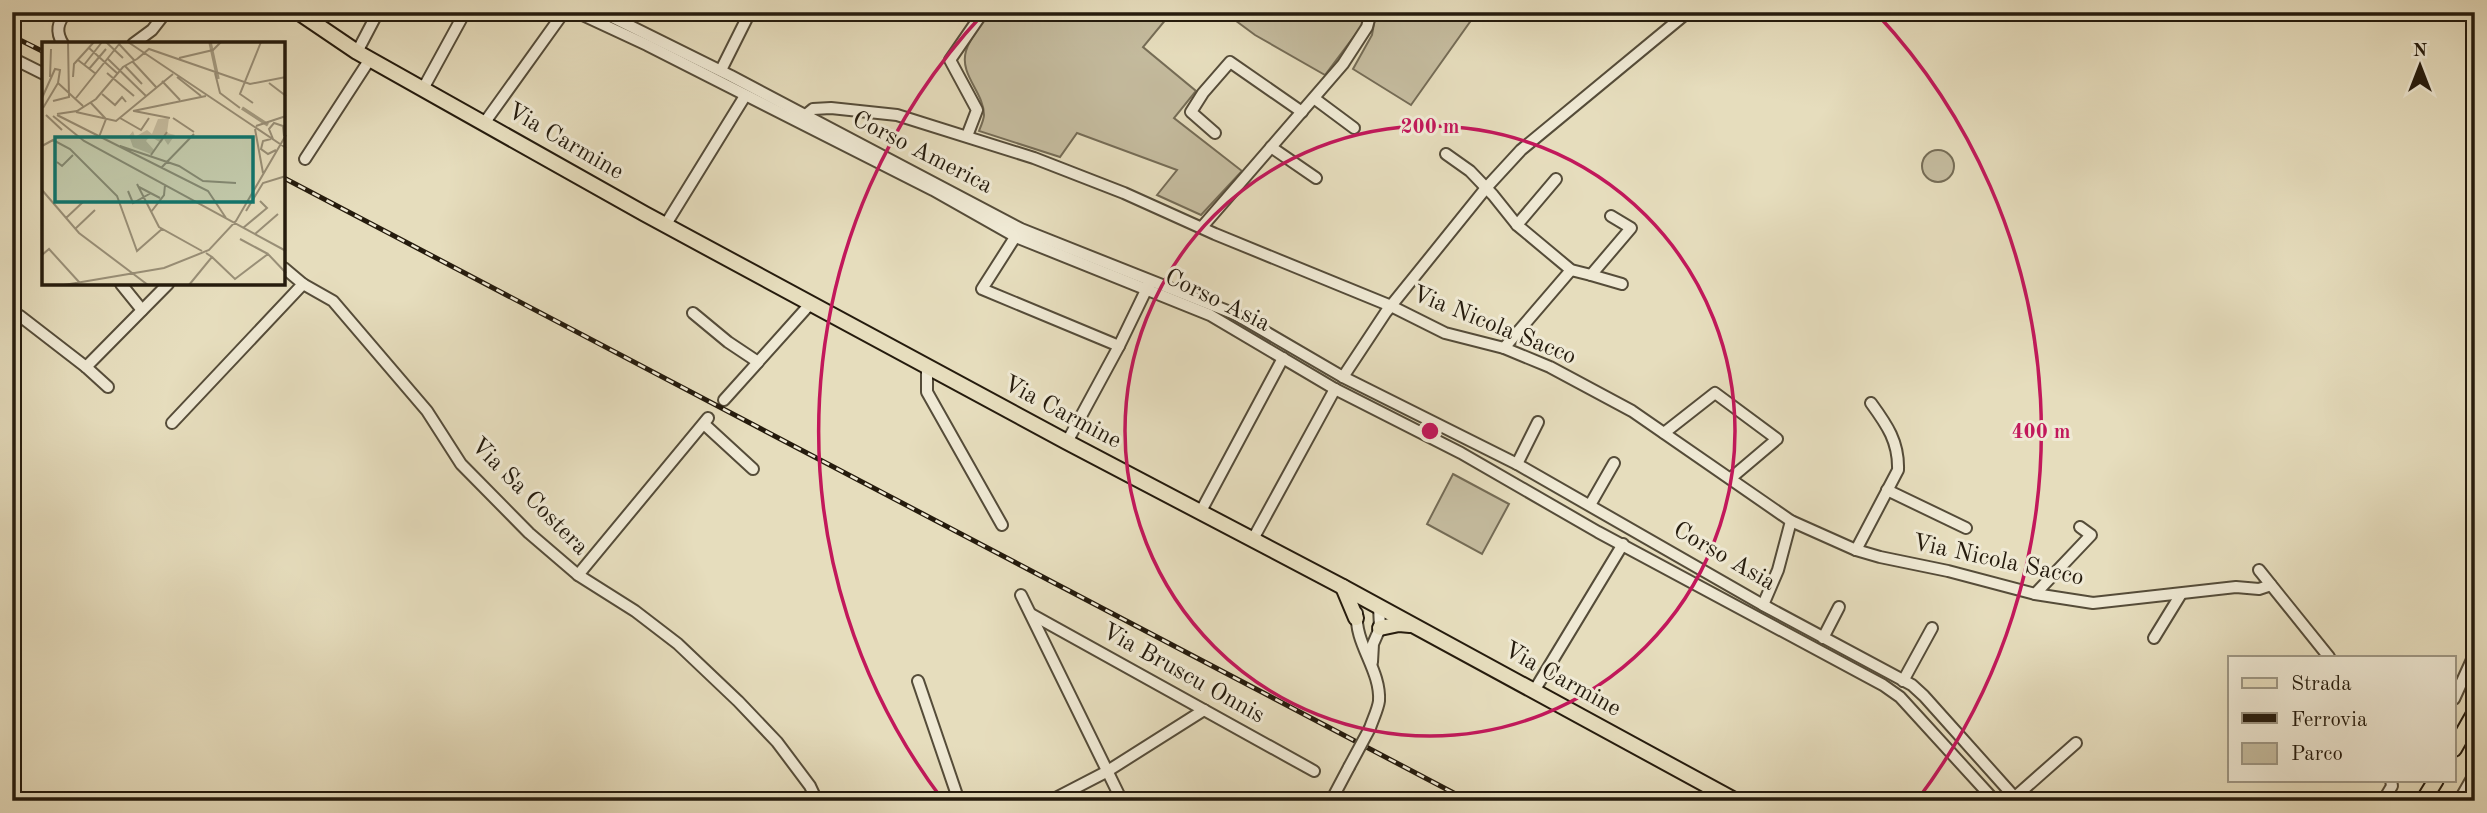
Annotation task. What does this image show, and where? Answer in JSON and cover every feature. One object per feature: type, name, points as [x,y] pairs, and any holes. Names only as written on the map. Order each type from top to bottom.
[{"type":"main road","name":"Via Carmine","points":[[298,12],[364,55],[666,224],[1736,801]]},
{"type":"main road","points":[[1343,587],[1356,618]]},
{"type":"main road","points":[[1380,628],[1399,624],[1415,626]]},
{"type":"main road","points":[[2456,745],[2475,712]]},
{"type":"main road","points":[[2423,801],[2435,782]]},
{"type":"street","points":[[62,42],[57,31],[58,23],[66,12]]},
{"type":"street","points":[[135,42],[152,30],[166,12]]},
{"type":"street","points":[[305,159],[364,55],[378,12]]},
{"type":"street","points":[[424,88],[466,12]]},
{"type":"street","points":[[485,122],[564,12]]},
{"type":"street","name":"Corso America","points":[[576,12],[745,96],[802,119]]},
{"type":"street","name":"Corso America","points":[[602,12],[721,71],[802,119],[1018,233],[1148,286]]},
{"type":"street","points":[[721,71],[750,12]]},
{"type":"street","points":[[967,136],[976,110],[950,60],[983,12]]},
{"type":"street","points":[[1202,228],[1343,64],[1367,27],[1371,12]]},
{"type":"street","points":[[1343,377],[1391,306],[1486,188],[1521,150],[1688,12]]},
{"type":"street","points":[[12,58],[42,73]]},
{"type":"street","points":[[1216,133],[1191,111],[1230,62],[1302,112]]},
{"type":"street","points":[[666,224],[745,96]]},
{"type":"street","points":[[1315,99],[1354,128]]},
{"type":"street","name":"Via Nicola Sacco","points":[[802,119],[813,109],[831,108],[897,115],[967,136],[1124,193],[1391,306],[1445,333],[1504,348],[1550,367],[1632,411],[1731,478],[1752,496],[1791,520],[1856,550],[1948,570],[2035,594],[2093,603],[2236,587],[2259,589],[2270,585]]},
{"type":"street","points":[[1272,147],[1316,178]]},
{"type":"street","points":[[1446,154],[1470,171],[1517,225],[1571,270],[1622,284]]},
{"type":"street","points":[[1517,225],[1556,180]]},
{"type":"street","points":[[1591,275],[1631,228],[1611,216]]},
{"type":"street","points":[[1018,233],[982,289],[1119,346]]},
{"type":"street","name":"Via Sa Costera","points":[[285,269],[303,284],[333,301],[427,411],[461,464],[529,533],[578,575],[635,611],[678,644],[777,742],[810,786],[817,801]]},
{"type":"street","points":[[1504,348],[1571,270]]},
{"type":"street","points":[[172,423],[303,284]]},
{"type":"street","points":[[122,285],[142,310]]},
{"type":"street","points":[[86,367],[167,285]]},
{"type":"street","points":[[1067,442],[1148,286]]},
{"type":"street","name":"Corso Asia","points":[[1148,286],[1210,315],[1335,389],[1461,453],[1883,685],[1900,697],[1995,801]]},
{"type":"street","name":"Corso Asia","points":[[1148,286],[1209,302],[1235,314],[1343,377],[1517,464],[1763,605],[1903,681],[1924,696],[2016,799]]},
{"type":"street","points":[[724,400],[811,303]]},
{"type":"street","points":[[693,313],[758,362]]},
{"type":"street","points":[[20,316],[108,387]]},
{"type":"street","points":[[1201,511],[1283,358]]},
{"type":"street","points":[[927,366],[927,392],[1002,525]]},
{"type":"street","points":[[1253,539],[1335,389]]},
{"type":"street","points":[[1664,433],[1715,393],[1777,439],[1731,478]]},
{"type":"street","points":[[1856,550],[1898,470],[1897,448],[1886,424],[1871,403]]},
{"type":"street","points":[[578,575],[706,421],[753,469]]},
{"type":"street","points":[[1517,464],[1538,422]]},
{"type":"street","points":[[1590,505],[1614,463]]},
{"type":"street","points":[[1887,490],[1966,528]]},
{"type":"street","points":[[1763,605],[1778,570],[1791,520]]},
{"type":"street","points":[[2035,594],[2091,536],[2080,527]]},
{"type":"street","points":[[1534,691],[1623,544]]},
{"type":"street","points":[[2259,570],[2328,656]]},
{"type":"street","points":[[2154,638],[2181,594]]},
{"type":"street","points":[[1021,595],[1122,801]]},
{"type":"street","points":[[1331,801],[1370,728],[1379,701],[1356,618],[1364,599]]},
{"type":"street","points":[[1372,668],[1373,644],[1380,628],[1378,606]]},
{"type":"street","points":[[1823,638],[1839,607]]},
{"type":"street","name":"Via Bruscu Onnis","points":[[1031,614],[1314,771]]},
{"type":"street","points":[[1903,681],[1932,628]]},
{"type":"street","points":[[2456,695],[2475,653]]},
{"type":"street","points":[[918,681],[959,801]]},
{"type":"street","points":[[1050,801],[1106,772],[1204,710]]},
{"type":"street","points":[[1948,750],[1961,740]]},
{"type":"street","points":[[2016,799],[2076,743]]},
{"type":"street","points":[[2459,801],[2475,773]]},
{"type":"street","points":[[2383,801],[2393,782]]},
{"type":"green space","points":[[990,12],[1172,12],[1143,47],[1196,91],[1174,118],[1242,171],[1201,215],[1157,195],[1177,170],[1077,133],[1060,157],[979,131],[984,117],[983,107],[965,60],[970,41]]},
{"type":"green space","points":[[1224,12],[1366,12],[1361,27],[1325,75],[1255,35]]},
{"type":"green space","points":[[1376,12],[1477,12],[1411,105],[1353,69],[1372,35]]},
{"type":"green space","points":[[1938,150],[1949,155],[1954,166],[1949,177],[1938,182],[1927,177],[1922,166],[1927,155]]},
{"type":"green space","points":[[1453,474],[1509,504],[1482,554],[1427,524]]},
{"type":"railway","points":[[12,36],[42,51]]},
{"type":"railway","points":[[285,179],[1469,801]]}]
